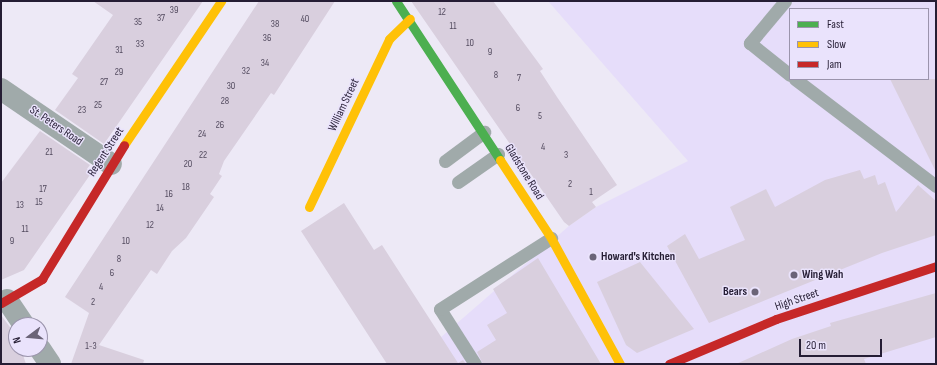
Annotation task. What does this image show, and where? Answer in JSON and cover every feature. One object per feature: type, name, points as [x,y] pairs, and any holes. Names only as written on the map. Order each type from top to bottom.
[{"type":"street","name":"Regent Street","points":[[4,302],[42,279],[111,164],[222,1]]},
{"type":"street","name":"Gladstone Road","points":[[396,1],[410,19],[484,132],[551,238],[620,364]]},
{"type":"street","name":"William Street","points":[[309,207],[389,39],[410,19]]},
{"type":"street","name":"St. Peters Road","points":[[1,89],[111,164]]},
{"type":"street","name":"High Street","points":[[669,364],[776,319],[936,266]]},
{"type":"street","points":[[4,302],[17,317]]},
{"type":"lane","points":[[785,1],[750,43],[789,74]]},
{"type":"lane","points":[[795,80],[936,186]]},
{"type":"lane","points":[[445,160],[484,132]]},
{"type":"lane","points":[[458,182],[498,154]]},
{"type":"lane","points":[[475,364],[440,309],[551,238]]},
{"type":"shaded area","points":[[548,1],[936,1],[936,364],[410,364],[569,226],[596,207],[688,161]]},
{"type":"building","points":[[93,1],[203,1],[104,144],[55,110],[78,78],[72,74],[113,15]]},
{"type":"building","points":[[259,1],[335,1],[274,95],[271,93],[224,161],[219,174],[222,176],[210,194],[214,197],[186,238],[172,251],[157,274],[151,270],[99,345],[144,360],[143,364],[71,364],[89,313],[65,297]]},
{"type":"building","points":[[411,1],[493,1],[543,69],[540,71],[617,185],[592,202],[596,207],[569,226],[564,222]]},
{"type":"building","points":[[936,79],[936,172],[890,80]]},
{"type":"building","points":[[40,131],[90,165],[87,169],[92,172],[24,270],[1,280],[1,183]]},
{"type":"building","points":[[860,170],[864,179],[875,175],[878,185],[885,182],[896,212],[918,185],[936,201],[936,235],[882,253],[709,323],[667,246],[685,234],[699,259],[745,240],[730,207],[766,189],[775,207],[825,180]]},
{"type":"building","points":[[344,203],[374,250],[382,245],[458,363],[463,360],[466,364],[387,364],[301,231]]},
{"type":"building","points":[[538,258],[601,364],[483,364],[477,352],[496,340],[487,325],[507,313],[493,289]]},
{"type":"building","points":[[640,262],[694,329],[637,353],[626,345],[597,282]]},
{"type":"building","points":[[936,293],[936,337],[864,359],[866,364],[736,364],[792,339],[831,326],[830,323]]},
{"type":"building","points":[[1,315],[8,324],[8,357],[24,357],[26,364],[1,364]]},
{"type":"traffic: fast","points":[[396,1],[500,160]]},
{"type":"traffic: slow","points":[[124,145],[221,1]]},
{"type":"traffic: slow","points":[[309,207],[389,39],[410,19]]},
{"type":"traffic: slow","points":[[500,160],[551,238],[620,364]]},
{"type":"traffic: jam","points":[[1,303],[42,279],[124,145]]},
{"type":"traffic: jam","points":[[669,364],[776,319],[936,266]]},
{"type":"place","name":"Howard's Kitchen","points":[[593,257]]},
{"type":"place","name":"Wing Wah","points":[[794,275]]},
{"type":"place","name":"Bears","points":[[755,292]]}]
